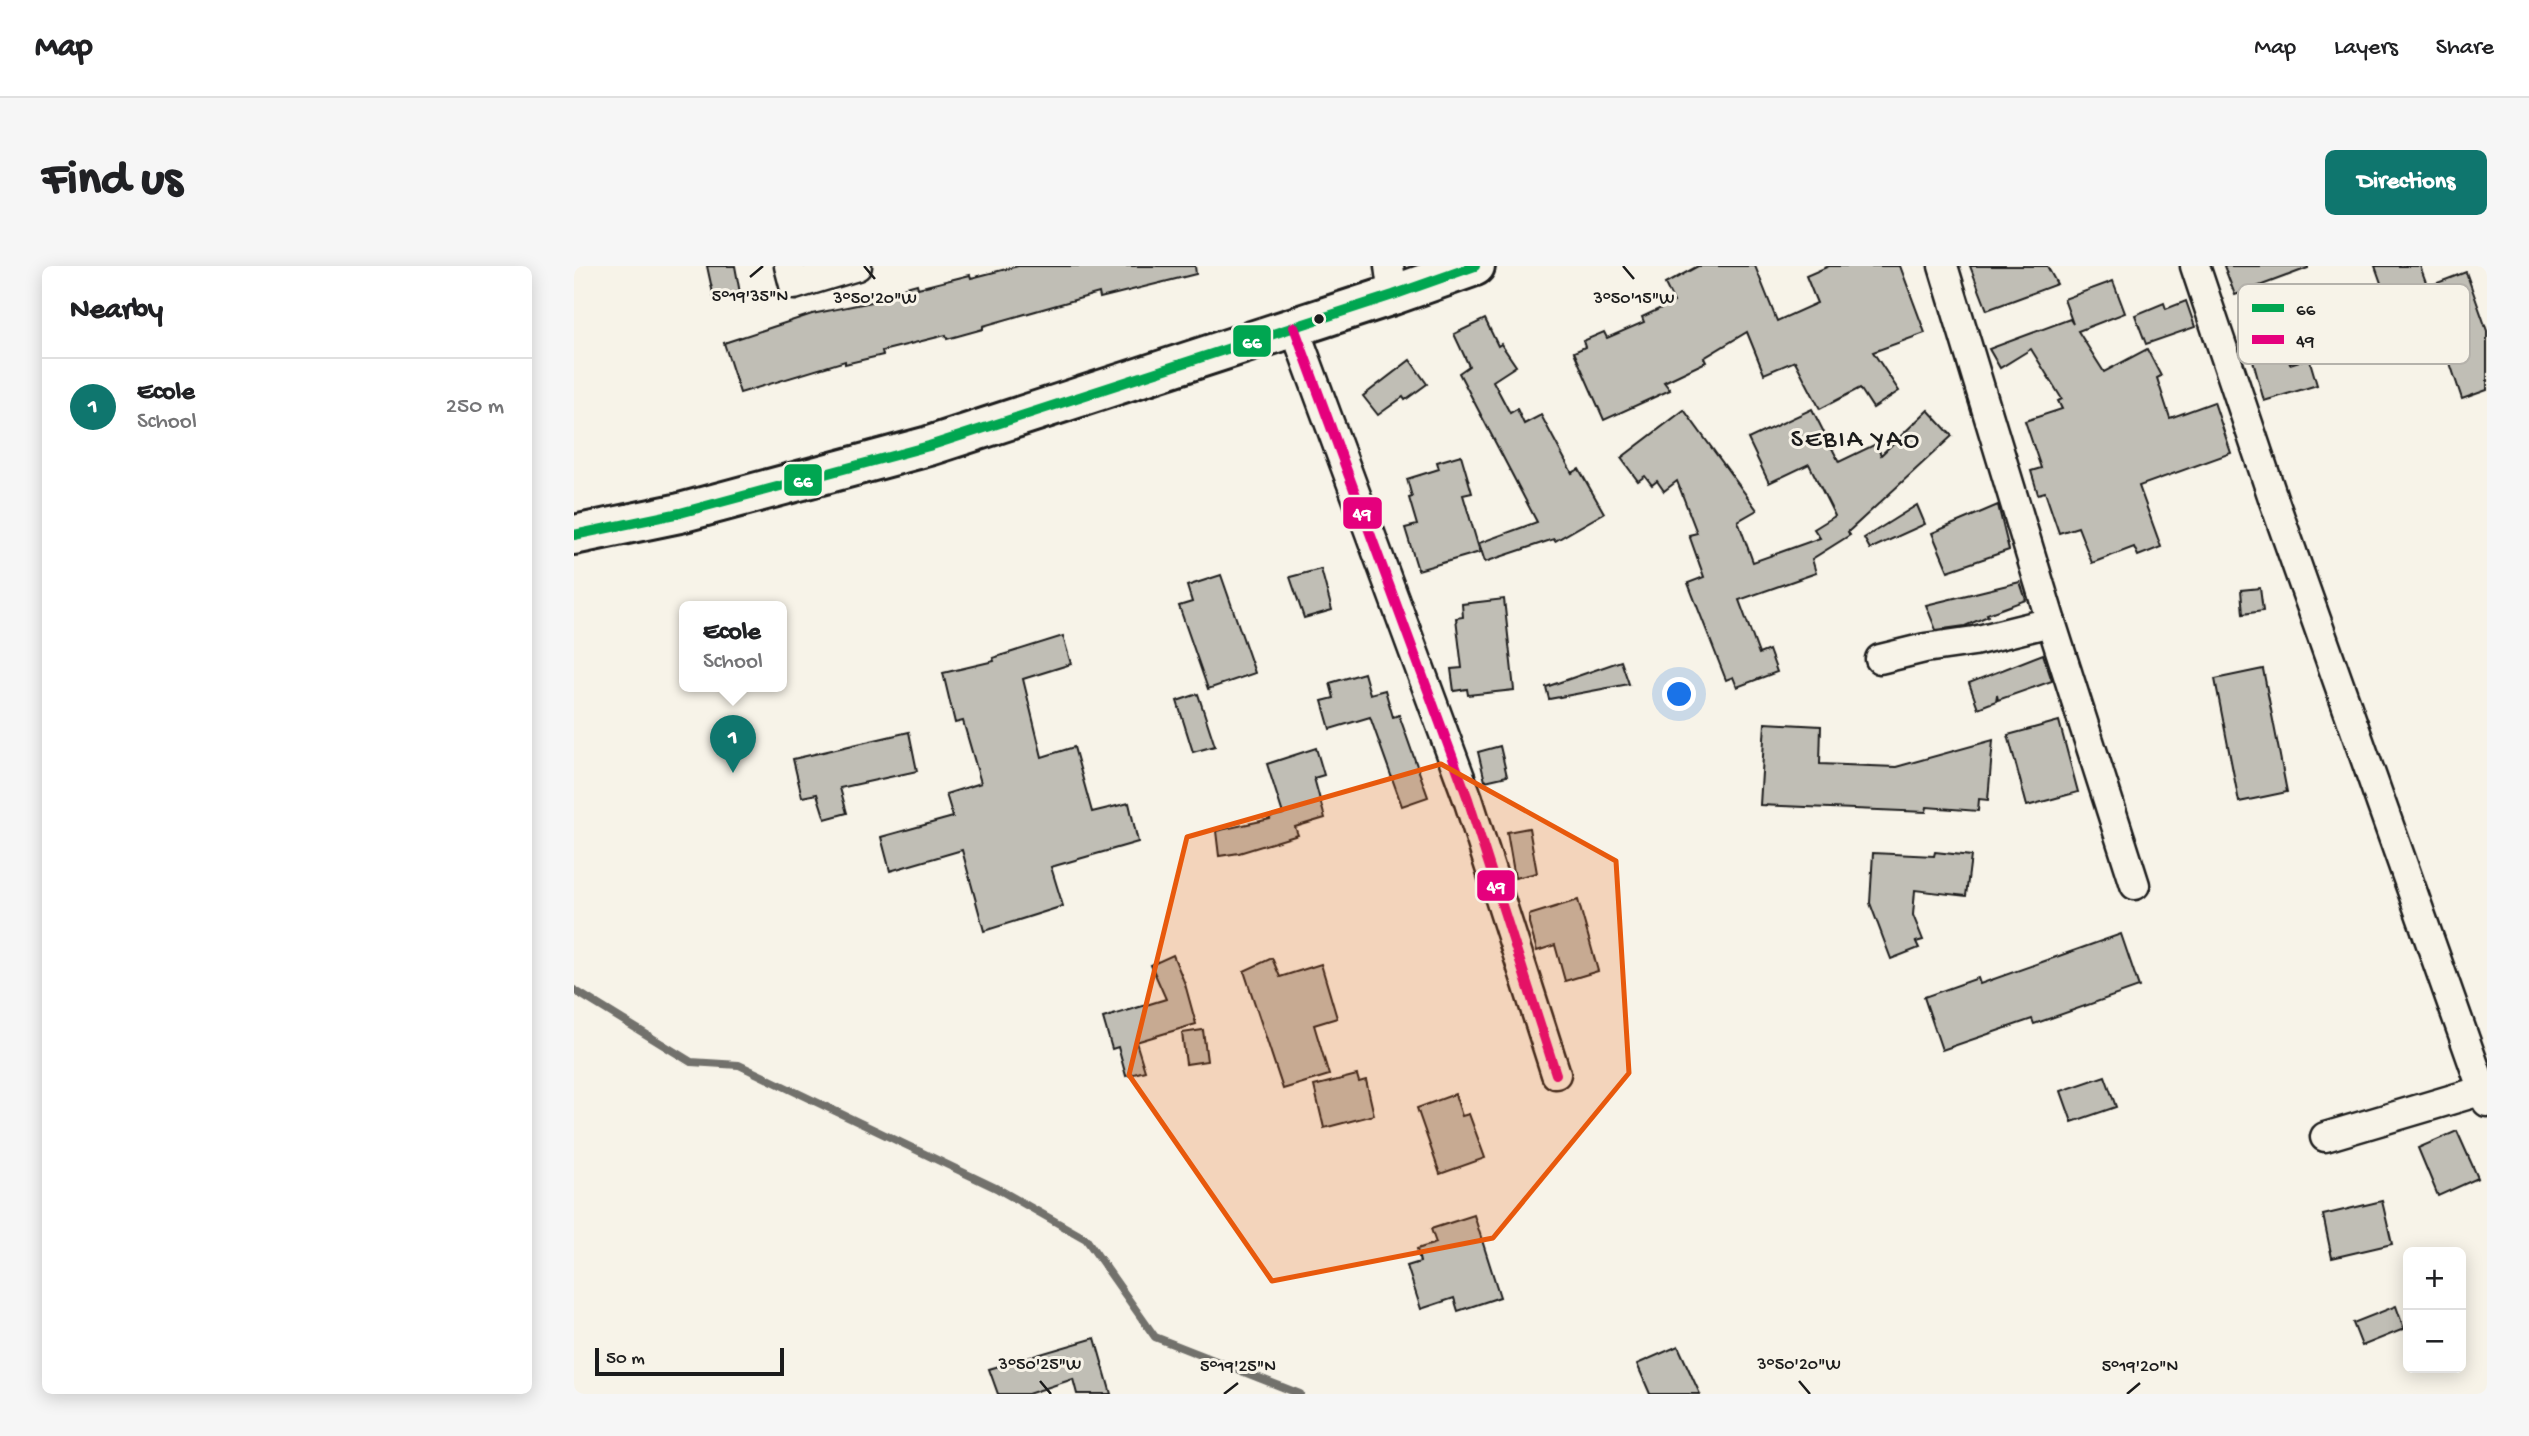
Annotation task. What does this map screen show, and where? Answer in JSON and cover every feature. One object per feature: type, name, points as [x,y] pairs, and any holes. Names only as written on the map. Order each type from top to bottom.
[{"type":"street","points":[[789,266],[794,285],[858,266]]},
{"type":"street","points":[[574,535],[680,513],[929,446],[1294,327],[1391,281],[1475,266]]},
{"type":"street","points":[[1943,266],[2051,622],[2135,885]]},
{"type":"street","points":[[2195,266],[2274,500],[2486,1094],[2325,1137]]},
{"type":"street","points":[[1294,327],[1468,799],[1556,1074]]},
{"type":"street","points":[[1880,659],[1925,648],[1974,641],[2051,622]]},
{"type":"highlighted area","points":[[1441,764],[1616,861],[1629,1073],[1493,1238],[1272,1281],[1129,1075],[1187,837]]},
{"type":"building","points":[[707,266],[735,266],[740,293],[714,298]]},
{"type":"building","points":[[1018,266],[1195,266],[1196,274],[1100,298],[1099,293],[983,326],[983,329],[947,339],[946,335],[882,351],[883,355],[845,364],[845,361],[740,393],[724,343],[812,314],[882,300],[881,294],[917,284],[918,288]]},
{"type":"building","points":[[1698,266],[1755,266],[1777,321],[1817,303],[1806,276],[1829,266],[1900,266],[1925,333],[1873,352],[1899,391],[1873,408],[1860,388],[1820,409],[1795,361],[1764,374],[1747,332],[1704,358],[1706,362],[1664,382],[1670,390],[1604,420],[1574,352],[1585,347],[1583,341],[1604,332],[1607,338],[1644,322],[1642,317],[1674,302],[1665,284]]},
{"type":"building","points":[[1970,266],[2047,266],[2057,284],[1987,310]]},
{"type":"building","points":[[2224,266],[2308,266],[2265,284],[2238,284],[2238,294],[2235,295]]},
{"type":"building","points":[[2375,266],[2420,266],[2427,284],[2381,284]]},
{"type":"building","points":[[2466,272],[2487,331],[2487,390],[2462,399],[2450,364],[2470,364],[2470,284],[2434,284]]},
{"type":"building","points":[[2113,281],[2125,313],[2078,331],[2104,372],[2147,349],[2161,376],[2157,378],[2170,418],[2214,402],[2231,453],[2139,486],[2161,547],[2138,556],[2134,547],[2092,563],[2078,527],[2059,533],[2045,492],[2038,494],[2031,471],[2041,468],[2025,421],[2062,409],[2058,401],[2062,399],[2031,349],[2000,368],[1989,349],[2070,319],[2073,324],[2064,299]]},
{"type":"building","points":[[2186,301],[2195,327],[2146,344],[2135,315],[2164,303],[2166,309]]},
{"type":"building","points":[[1485,319],[1498,346],[1501,344],[1516,366],[1493,381],[1510,413],[1517,409],[1524,424],[1541,415],[1572,473],[1579,469],[1604,513],[1555,541],[1554,539],[1485,562],[1479,543],[1537,522],[1459,373],[1469,366],[1454,334]]},
{"type":"building","points":[[1410,360],[1427,384],[1378,415],[1363,396]]},
{"type":"building","points":[[2254,364],[2311,364],[2317,385],[2264,401]]},
{"type":"building","points":[[1812,409],[1839,462],[1876,444],[1881,455],[1928,410],[1952,436],[1848,532],[1850,535],[1812,559],[1816,573],[1739,600],[1759,654],[1769,650],[1777,672],[1737,687],[1733,677],[1726,680],[1688,583],[1704,577],[1689,535],[1697,533],[1677,481],[1664,491],[1657,481],[1652,485],[1645,476],[1638,481],[1621,458],[1684,410],[1757,510],[1738,521],[1753,562],[1820,538],[1814,529],[1835,516],[1809,464],[1769,483],[1748,439]]},
{"type":"building","points":[[1461,455],[1472,493],[1463,495],[1480,552],[1418,570],[1405,528],[1417,525],[1407,479],[1439,469],[1437,462]]},
{"type":"building","points":[[1917,505],[1925,524],[1870,549],[1864,538]]},
{"type":"building","points":[[1998,505],[2009,550],[1948,571],[1932,533]]},
{"type":"building","points":[[1321,569],[1332,610],[1304,618],[1290,577]]},
{"type":"building","points":[[1221,575],[1255,673],[1208,689],[1179,606],[1192,602],[1187,586]]},
{"type":"building","points":[[2020,582],[2026,600],[1987,614],[1988,616],[1965,626],[1936,630],[1926,605]]},
{"type":"building","points":[[2260,588],[2263,611],[2243,614],[2241,590]]},
{"type":"building","points":[[1504,599],[1514,690],[1468,695],[1467,689],[1454,691],[1451,669],[1462,668],[1456,618],[1463,617],[1462,604]]},
{"type":"building","points":[[1063,636],[1071,664],[1023,679],[1042,757],[1074,747],[1092,812],[1129,803],[1138,842],[1051,867],[1063,906],[984,931],[962,850],[890,871],[881,837],[953,817],[946,794],[981,783],[963,721],[955,723],[943,673],[994,661],[993,658]]},
{"type":"building","points":[[2043,654],[2052,681],[1998,700],[1997,695],[1996,701],[1978,708],[1969,683]]},
{"type":"building","points":[[1621,661],[1629,684],[1549,699],[1546,687]]},
{"type":"building","points":[[2263,669],[2287,792],[2239,802],[2215,679]]},
{"type":"building","points":[[1364,673],[1370,694],[1385,690],[1393,717],[1399,715],[1428,797],[1402,806],[1370,717],[1330,729],[1322,701],[1334,698],[1330,683]]},
{"type":"building","points":[[1198,694],[1215,746],[1193,752],[1177,701]]},
{"type":"building","points":[[2059,721],[2078,792],[2027,806],[2008,735]]},
{"type":"building","points":[[1765,723],[1821,726],[1820,764],[1896,767],[1993,740],[1988,800],[1979,799],[1978,811],[1927,807],[1926,812],[1760,805]]},
{"type":"building","points":[[909,732],[917,771],[840,788],[847,813],[825,819],[817,794],[802,797],[793,759]]},
{"type":"building","points":[[1500,746],[1507,776],[1485,781],[1478,752]]},
{"type":"building","points":[[1316,748],[1324,775],[1314,778],[1325,818],[1295,827],[1298,835],[1239,853],[1219,856],[1216,831],[1283,814],[1267,764]]},
{"type":"building","points":[[1529,828],[1537,873],[1515,878],[1507,832]]},
{"type":"building","points":[[1935,852],[1971,856],[1966,896],[1915,890],[1913,915],[1923,940],[1916,942],[1919,948],[1891,959],[1870,903],[1873,853],[1934,856]]},
{"type":"building","points":[[1578,900],[1598,971],[1565,981],[1555,945],[1537,951],[1529,915]]},
{"type":"building","points":[[2121,934],[2139,987],[2034,1024],[2032,1019],[1942,1050],[1924,997],[1978,978],[1980,984]]},
{"type":"building","points":[[1173,955],[1185,984],[1196,1024],[1136,1042],[1145,1071],[1126,1076],[1118,1047],[1112,1049],[1103,1018],[1166,999],[1151,965]]},
{"type":"building","points":[[1272,958],[1280,977],[1321,964],[1337,1018],[1314,1025],[1329,1075],[1283,1089],[1244,971]]},
{"type":"building","points":[[1203,1030],[1207,1061],[1186,1064],[1182,1033]]},
{"type":"building","points":[[1357,1075],[1359,1082],[1366,1080],[1374,1115],[1324,1128],[1314,1086]]},
{"type":"building","points":[[2105,1076],[2116,1107],[2072,1122],[2061,1091]]},
{"type":"building","points":[[1455,1094],[1462,1116],[1469,1114],[1485,1158],[1440,1174],[1417,1108]]},
{"type":"building","points":[[2457,1131],[2478,1178],[2438,1196],[2418,1148]]},
{"type":"building","points":[[2382,1201],[2392,1244],[2332,1258],[2323,1215]]},
{"type":"building","points":[[1474,1215],[1500,1297],[1458,1311],[1454,1298],[1421,1309],[1407,1266],[1420,1262],[1417,1249],[1436,1243],[1431,1229]]},
{"type":"building","points":[[2396,1306],[2403,1329],[2362,1346],[2353,1323]]},
{"type":"building","points":[[1095,1338],[1111,1394],[1077,1394],[1073,1379],[1028,1394],[998,1394],[989,1369]]},
{"type":"building","points":[[1678,1346],[1700,1394],[1650,1394],[1637,1364]]},
{"type":"waterway","points":[[574,990],[691,1062],[739,1065],[998,1189],[1086,1239],[1155,1337],[1300,1394]]},
{"type":"transit line","name":"66","points":[[574,535],[680,513],[929,446],[1475,266]]},
{"type":"transit line","name":"49","points":[[1294,327],[1468,799],[1556,1074]]},
{"type":"place","name":"Ecole","points":[[733,773]]},
{"type":"district","name":"SEBIA YAO","points":[[1856,441]]}]
